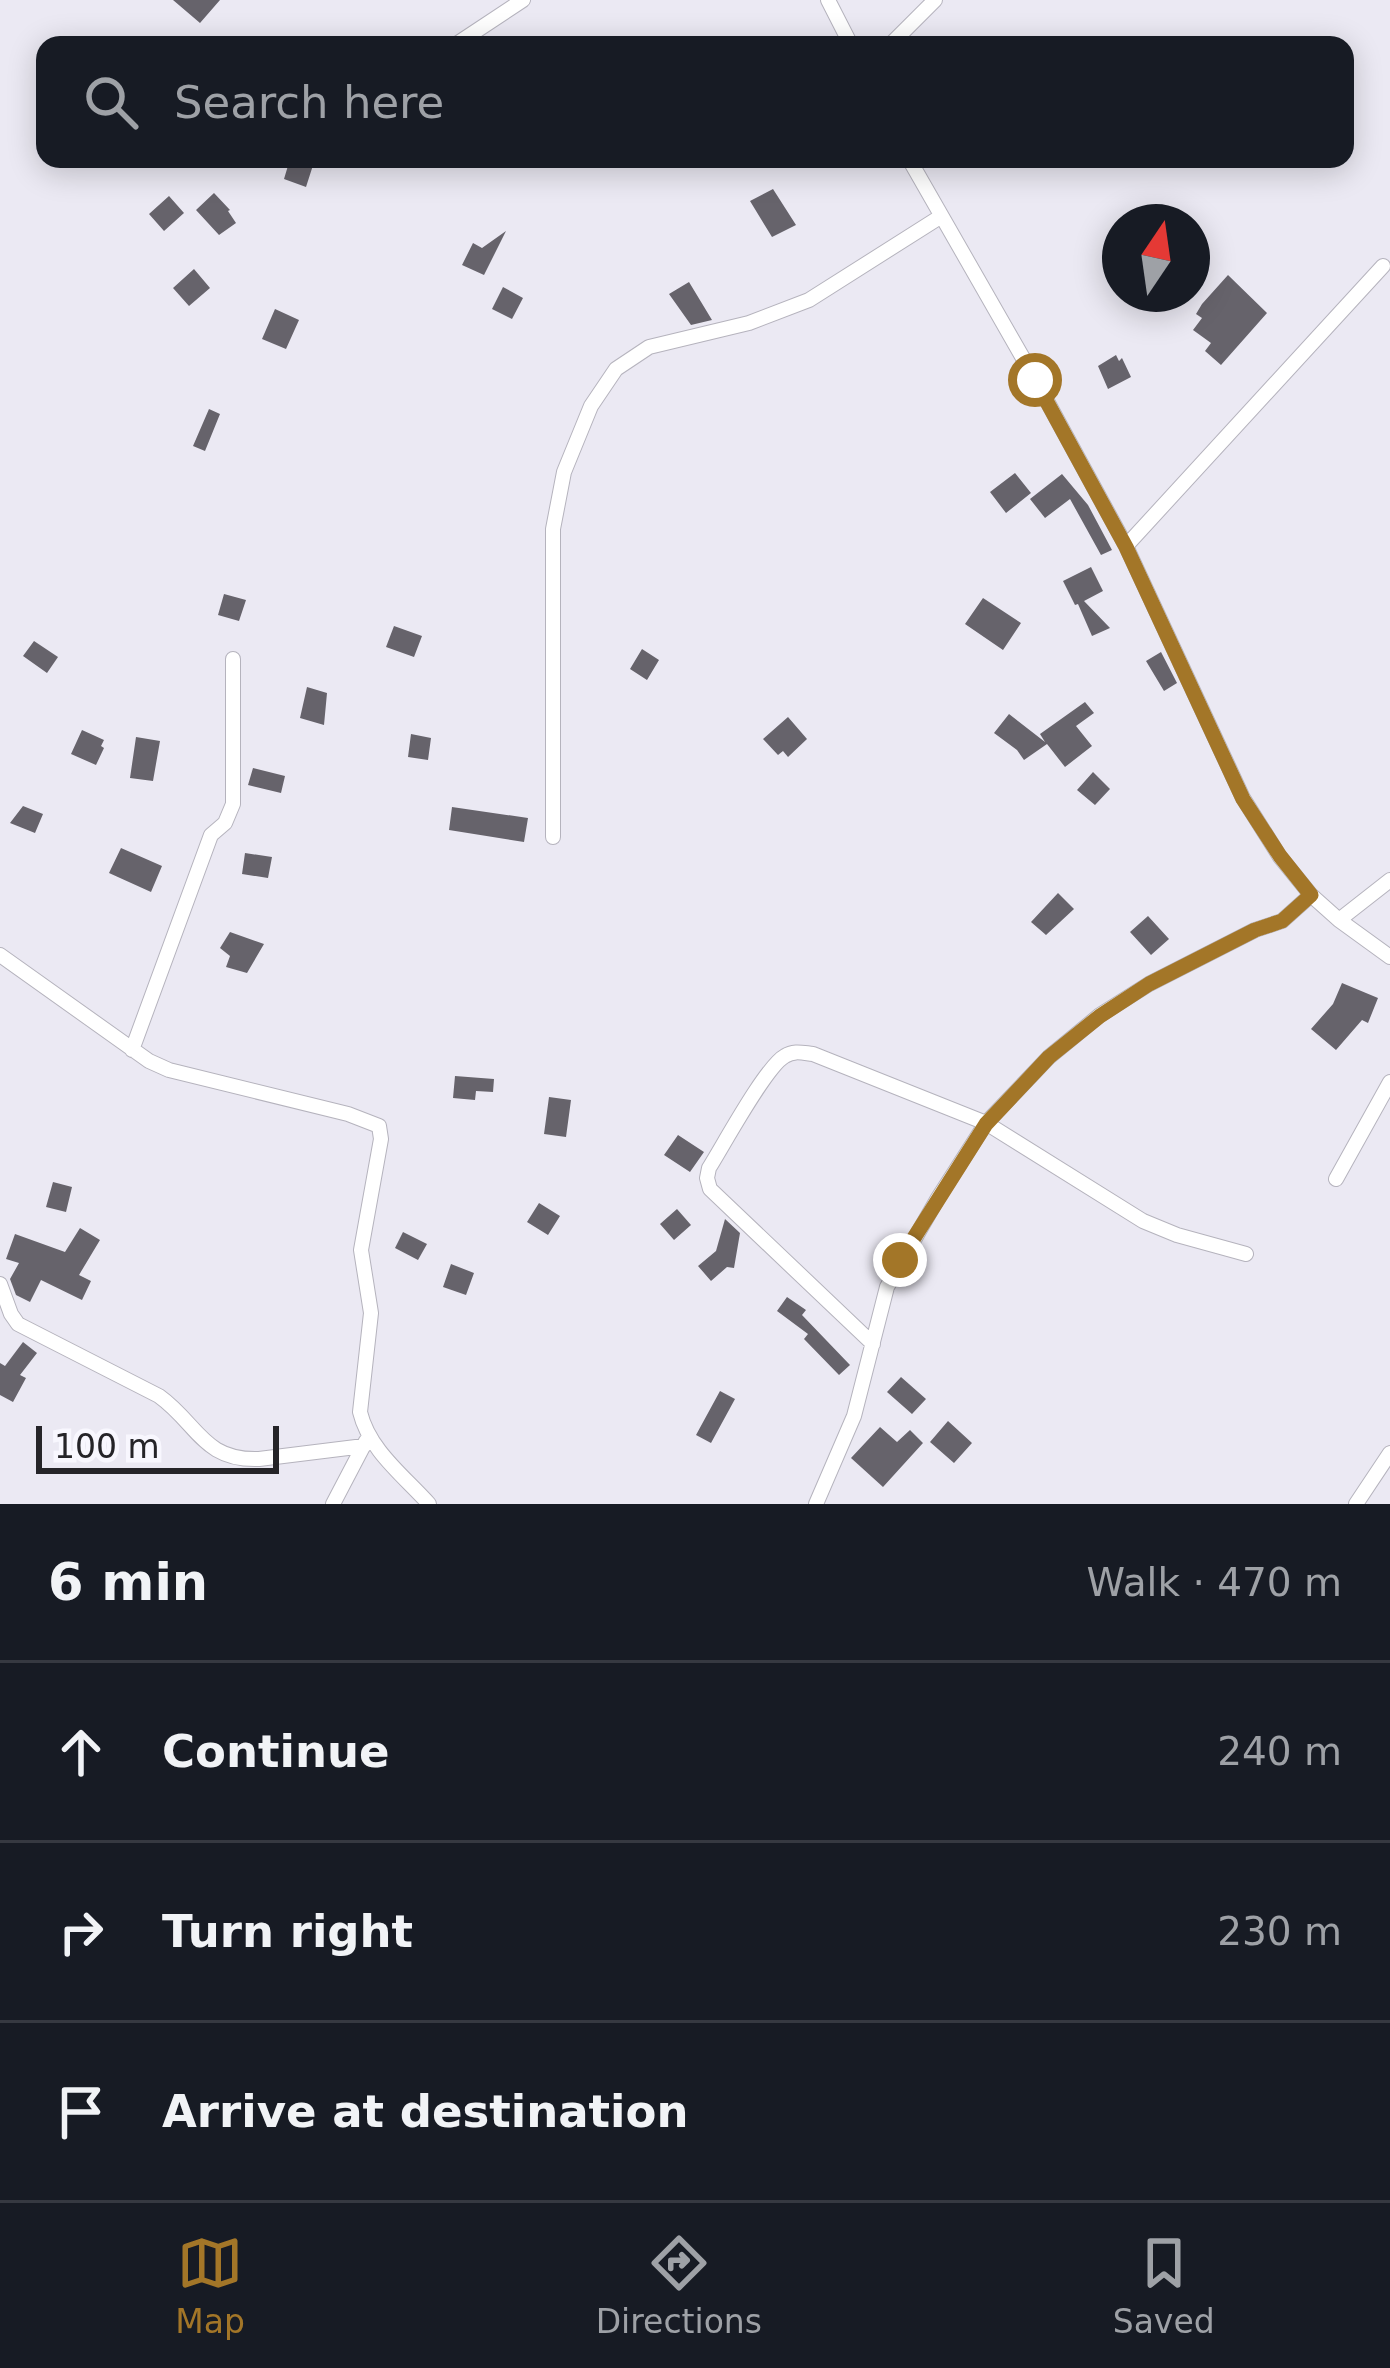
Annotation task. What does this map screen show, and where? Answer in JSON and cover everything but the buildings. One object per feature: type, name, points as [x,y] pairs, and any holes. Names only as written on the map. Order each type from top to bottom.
[{"type":"street","points":[[469,36],[523,0]]},
{"type":"street","points":[[828,0],[846,36]]},
{"type":"street","points":[[899,36],[935,0]]},
{"type":"street","points":[[914,168],[1126,547],[1243,799],[1311,895],[1390,957]]},
{"type":"street","points":[[553,837],[554,530],[565,472],[591,406],[616,369],[650,347],[749,323],[809,300],[940,217]]},
{"type":"street","points":[[1126,547],[1382,266]]},
{"type":"street","points":[[132,1050],[211,835],[225,823],[233,804],[233,659]]},
{"type":"street","points":[[1340,920],[1390,880]]},
{"type":"street","points":[[816,1504],[854,1416],[887,1287],[986,1124],[1049,1057],[1100,1016],[1149,984],[1282,921],[1311,895]]},
{"type":"street","points":[[0,955],[149,1061],[380,1126],[361,1250],[370,1313],[360,1412],[366,1441],[429,1504]]},
{"type":"street","points":[[873,1344],[710,1189],[709,1168],[769,1072],[787,1054],[813,1054],[986,1124],[1143,1221],[1246,1254]]},
{"type":"street","points":[[1336,1179],[1390,1082]]},
{"type":"street","points":[[0,1284],[18,1324],[159,1396],[217,1452],[259,1459],[366,1441]]},
{"type":"street","points":[[333,1504],[366,1441]]},
{"type":"street","points":[[1356,1504],[1390,1453]]},
{"type":"route","points":[[900,1260],[986,1124],[1049,1057],[1149,984],[1282,921],[1311,895],[1243,799],[1126,547],[1035,380]]}]
